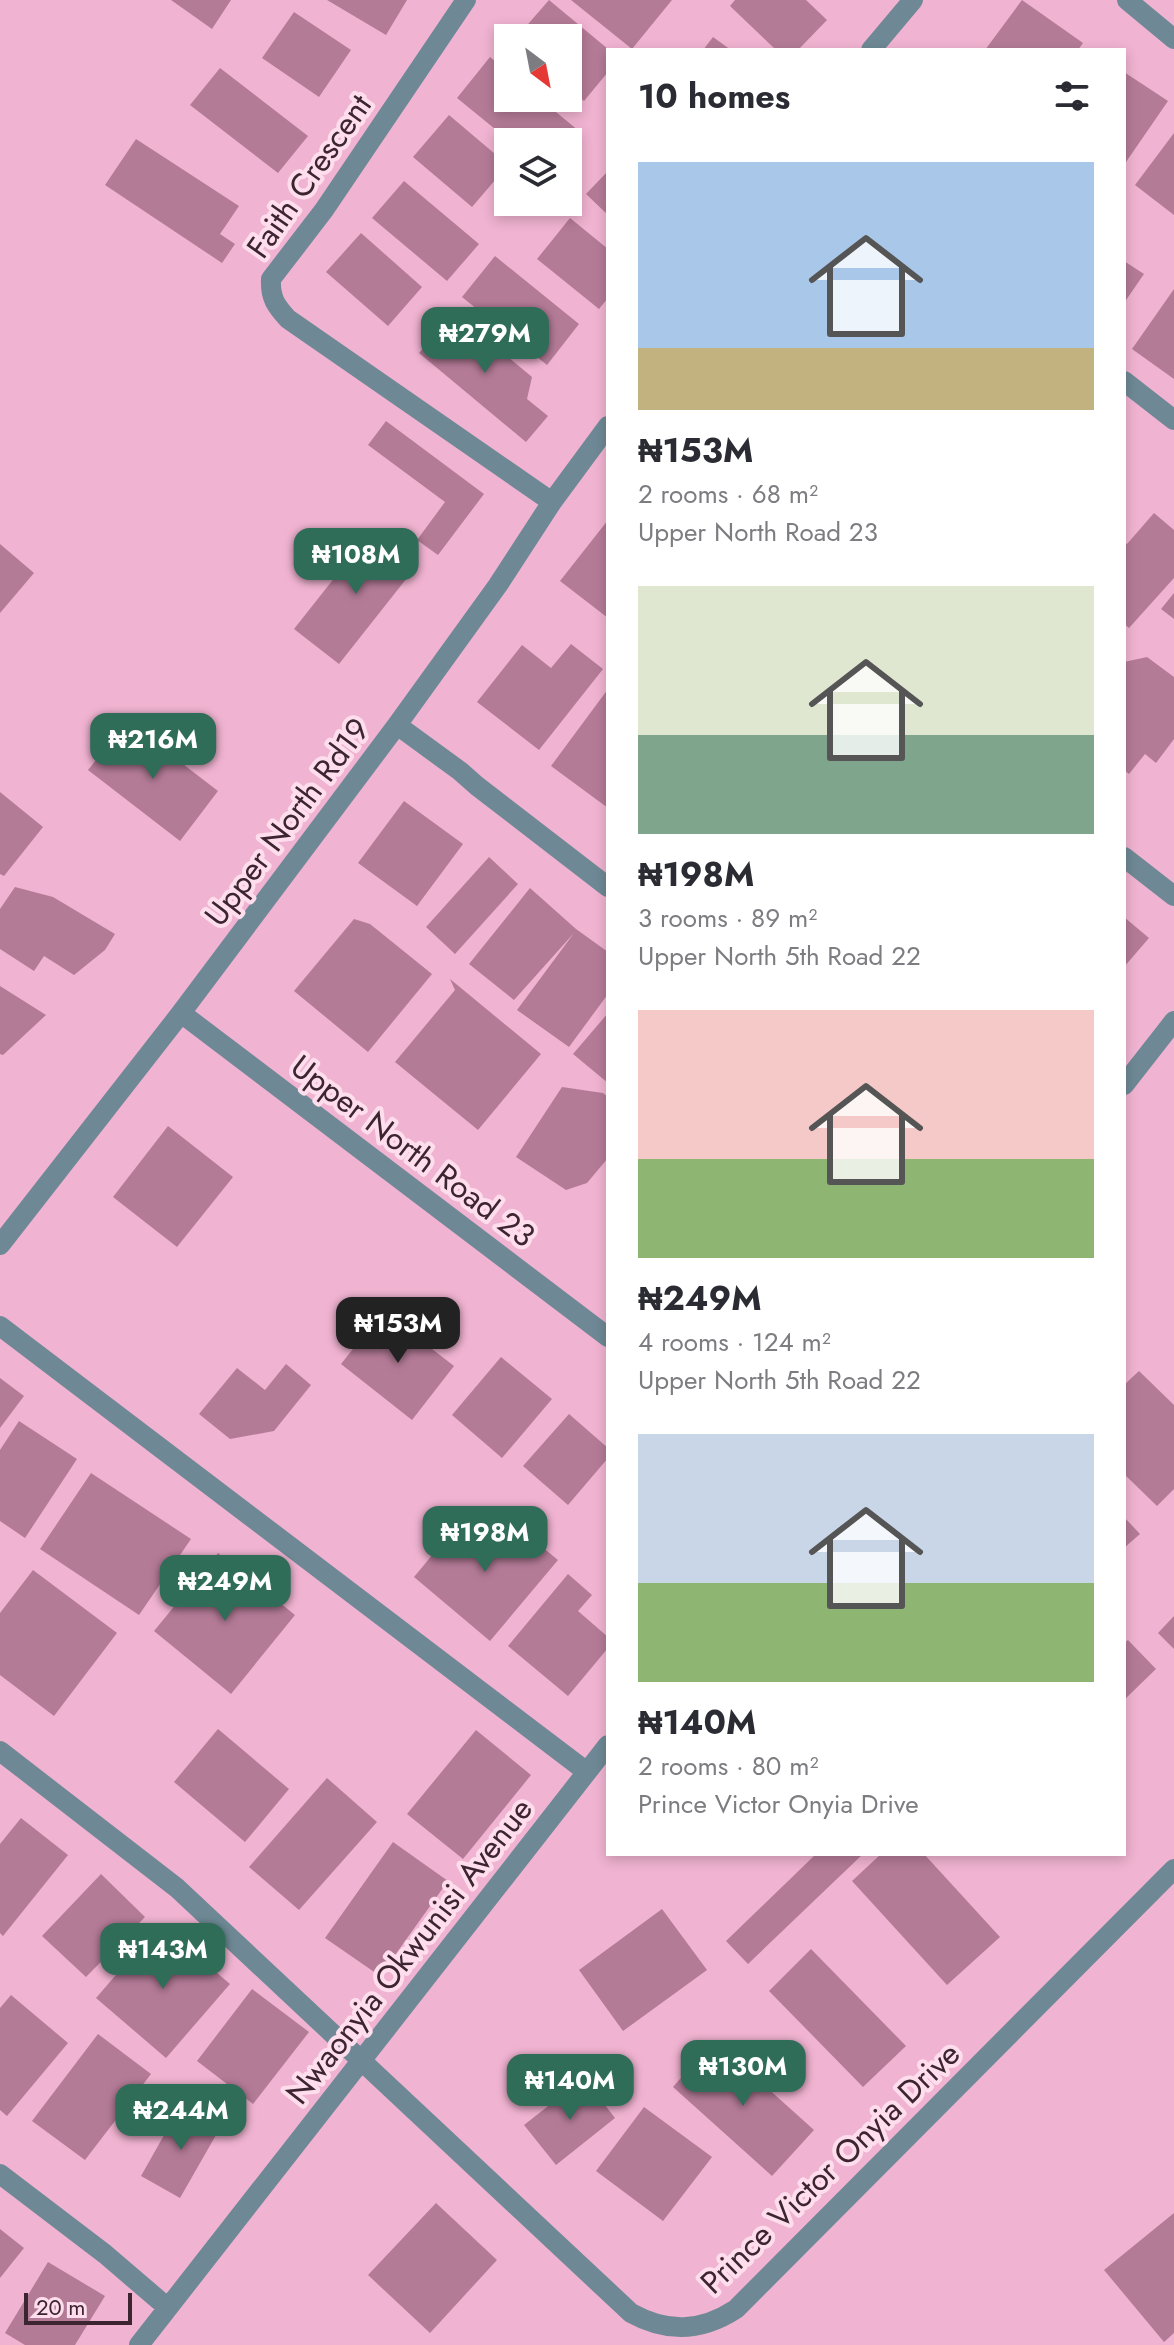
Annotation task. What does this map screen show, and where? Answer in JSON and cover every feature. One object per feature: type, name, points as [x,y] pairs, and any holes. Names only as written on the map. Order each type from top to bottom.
[{"type":"street","name":"Faith Crescent","points":[[466,0],[324,210],[271,279],[272,300],[288,319],[552,502]]},
{"type":"street","points":[[873,48],[913,0]]},
{"type":"street","points":[[1127,0],[1174,39]]},
{"type":"street","points":[[1126,383],[1174,420]]},
{"type":"street","name":"Upper North Rd19","points":[[0,1245],[181,1013],[397,725],[498,585],[552,502],[606,431]]},
{"type":"street","points":[[397,725],[606,885]]},
{"type":"street","points":[[1126,859],[1174,896]]},
{"type":"street","name":"Upper North Road 23","points":[[181,1013],[606,1335]]},
{"type":"street","points":[[1126,1082],[1174,1021]]},
{"type":"street","points":[[0,1326],[587,1772]]},
{"type":"street","name":"Nwaonyia Okwunisi Avenue","points":[[139,2345],[606,1748]]},
{"type":"street","name":"Prince Victor Onyia Drive","points":[[0,1751],[177,1888],[631,2313],[650,2323],[684,2328],[717,2322],[736,2309],[1174,1869]]},
{"type":"street","points":[[0,2174],[105,2254],[168,2308]]},
{"type":"building","points":[[171,0],[231,0],[212,29]]},
{"type":"building","points":[[327,0],[407,0],[386,35]]},
{"type":"building","points":[[549,0],[578,24],[528,24]]},
{"type":"building","points":[[571,0],[672,0],[631,48]]},
{"type":"building","points":[[735,0],[806,0],[827,20],[800,48],[774,48],[730,6]]},
{"type":"building","points":[[1022,0],[1083,43],[1079,48],[986,48]]},
{"type":"building","points":[[294,12],[351,50],[319,97],[262,58]]},
{"type":"building","points":[[582,27],[607,48],[606,74],[584,101]]},
{"type":"building","points":[[713,37],[728,48],[705,48]]},
{"type":"building","points":[[490,57],[494,60],[494,112],[556,112],[575,128],[494,128],[457,98]]},
{"type":"building","points":[[220,68],[308,136],[278,173],[190,105]]},
{"type":"building","points":[[1126,73],[1168,101],[1126,162]]},
{"type":"building","points":[[449,115],[494,153],[494,181],[472,207],[413,157]]},
{"type":"building","points":[[1174,133],[1174,215],[1135,185]]},
{"type":"building","points":[[136,139],[239,206],[220,234],[235,244],[222,263],[105,185]]},
{"type":"building","points":[[606,173],[606,213],[586,194]]},
{"type":"building","points":[[404,181],[479,244],[447,281],[372,218]]},
{"type":"building","points":[[570,218],[606,247],[606,300],[599,309],[537,259]]},
{"type":"building","points":[[361,233],[422,287],[388,326],[326,272]]},
{"type":"building","points":[[495,256],[579,324],[547,365],[462,297]]},
{"type":"building","points":[[1126,262],[1144,274],[1126,300]]},
{"type":"building","points":[[1174,289],[1174,379],[1132,349]]},
{"type":"building","points":[[454,312],[532,377],[527,399],[548,416],[526,442],[419,353]]},
{"type":"building","points":[[386,421],[484,494],[438,555],[417,540],[445,502],[368,445]]},
{"type":"building","points":[[1154,513],[1174,530],[1174,578],[1129,628],[1126,626],[1127,544]]},
{"type":"building","points":[[606,523],[606,616],[560,581]]},
{"type":"building","points":[[373,529],[418,564],[339,664],[294,629]]},
{"type":"building","points":[[0,544],[34,573],[0,613]]},
{"type":"building","points":[[1174,593],[1174,619],[1161,609]]},
{"type":"building","points":[[571,644],[603,669],[539,750],[477,702],[522,645],[551,668]]},
{"type":"building","points":[[1147,657],[1174,677],[1174,739],[1156,763],[1145,754],[1129,774],[1126,772],[1126,662]]},
{"type":"building","points":[[606,692],[606,807],[551,766]]},
{"type":"building","points":[[127,721],[218,791],[180,841],[88,770]]},
{"type":"building","points":[[0,792],[43,827],[4,876],[0,874]]},
{"type":"building","points":[[404,801],[463,844],[417,906],[358,863]]},
{"type":"building","points":[[489,857],[518,884],[455,954],[426,927]]},
{"type":"building","points":[[15,887],[53,897],[115,934],[105,950],[74,975],[44,956],[34,971],[0,949],[0,909]]},
{"type":"building","points":[[530,888],[576,929],[606,951],[606,997],[569,1047],[517,1010],[574,933],[514,1000],[469,964]]},
{"type":"building","points":[[354,919],[370,924],[432,974],[368,1052],[294,991]]},
{"type":"building","points":[[1126,919],[1149,938],[1126,965]]},
{"type":"building","points":[[450,979],[541,1054],[478,1130],[395,1062],[455,990]]},
{"type":"building","points":[[0,986],[46,1015],[3,1055],[0,1054]]},
{"type":"building","points":[[606,1015],[606,1081],[573,1054]]},
{"type":"building","points":[[562,1087],[606,1095],[606,1160],[587,1183],[566,1190],[516,1157]]},
{"type":"building","points":[[168,1126],[233,1177],[177,1247],[113,1197]]},
{"type":"building","points":[[383,1311],[454,1366],[412,1420],[341,1364]]},
{"type":"building","points":[[501,1357],[552,1399],[502,1458],[452,1415]]},
{"type":"building","points":[[286,1364],[311,1385],[274,1431],[230,1439],[199,1414],[237,1368],[265,1390]]},
{"type":"building","points":[[1139,1371],[1174,1405],[1174,1489],[1157,1506],[1126,1476],[1126,1383]]},
{"type":"building","points":[[0,1378],[24,1396],[0,1428]]},
{"type":"building","points":[[569,1414],[606,1446],[606,1460],[568,1505],[523,1466]]},
{"type":"building","points":[[19,1421],[77,1459],[25,1538],[0,1521],[0,1450]]},
{"type":"building","points":[[91,1473],[191,1539],[139,1615],[40,1549]]},
{"type":"building","points":[[467,1513],[505,1544],[525,1533],[558,1560],[490,1641],[414,1577]]},
{"type":"building","points":[[1126,1519],[1140,1534],[1126,1546]]},
{"type":"building","points":[[218,1553],[295,1615],[231,1694],[154,1631]]},
{"type":"building","points":[[33,1570],[117,1633],[54,1716],[0,1675],[0,1613]]},
{"type":"building","points":[[568,1574],[592,1595],[578,1611],[606,1635],[606,1650],[568,1696],[508,1646]]},
{"type":"building","points":[[1174,1616],[1174,1649],[1158,1633]]},
{"type":"building","points":[[1128,1640],[1156,1669],[1126,1698]]},
{"type":"building","points":[[218,1729],[289,1789],[245,1842],[174,1782]]},
{"type":"building","points":[[476,1730],[531,1775],[463,1859],[407,1814]]},
{"type":"building","points":[[327,1778],[377,1822],[299,1910],[249,1867]]},
{"type":"building","points":[[21,1818],[68,1855],[3,1936],[0,1933],[0,1844]]},
{"type":"building","points":[[393,1842],[448,1881],[380,1976],[325,1938]]},
{"type":"building","points":[[814,1856],[861,1856],[748,1964],[726,1941]]},
{"type":"building","points":[[879,1856],[926,1856],[1000,1937],[947,1985],[852,1881]]},
{"type":"building","points":[[101,1874],[145,1917],[86,1977],[42,1936]]},
{"type":"building","points":[[662,1909],[707,1970],[623,2031],[579,1970]]},
{"type":"building","points":[[160,1924],[230,1984],[166,2058],[96,1998]]},
{"type":"building","points":[[811,1949],[906,2046],[863,2087],[769,1991]]},
{"type":"building","points":[[252,1989],[309,2032],[253,2104],[197,2061]]},
{"type":"building","points":[[11,1995],[68,2043],[7,2116],[0,2110],[0,2008]]},
{"type":"building","points":[[98,2034],[151,2074],[85,2160],[32,2121]]},
{"type":"building","points":[[714,2040],[814,2130],[772,2176],[673,2087]]},
{"type":"building","points":[[584,2078],[615,2118],[556,2165],[524,2125]]},
{"type":"building","points":[[181,2105],[220,2128],[180,2198],[141,2176]]},
{"type":"building","points":[[644,2107],[712,2157],[663,2221],[596,2171]]},
{"type":"building","points":[[436,2203],[497,2260],[430,2333],[368,2275]]},
{"type":"building","points":[[1174,2213],[1174,2333],[1164,2342],[1104,2270]]},
{"type":"building","points":[[0,2229],[24,2248],[0,2278]]},
{"type":"building","points":[[48,2262],[105,2296],[75,2345],[25,2345],[5,2333]]}]
